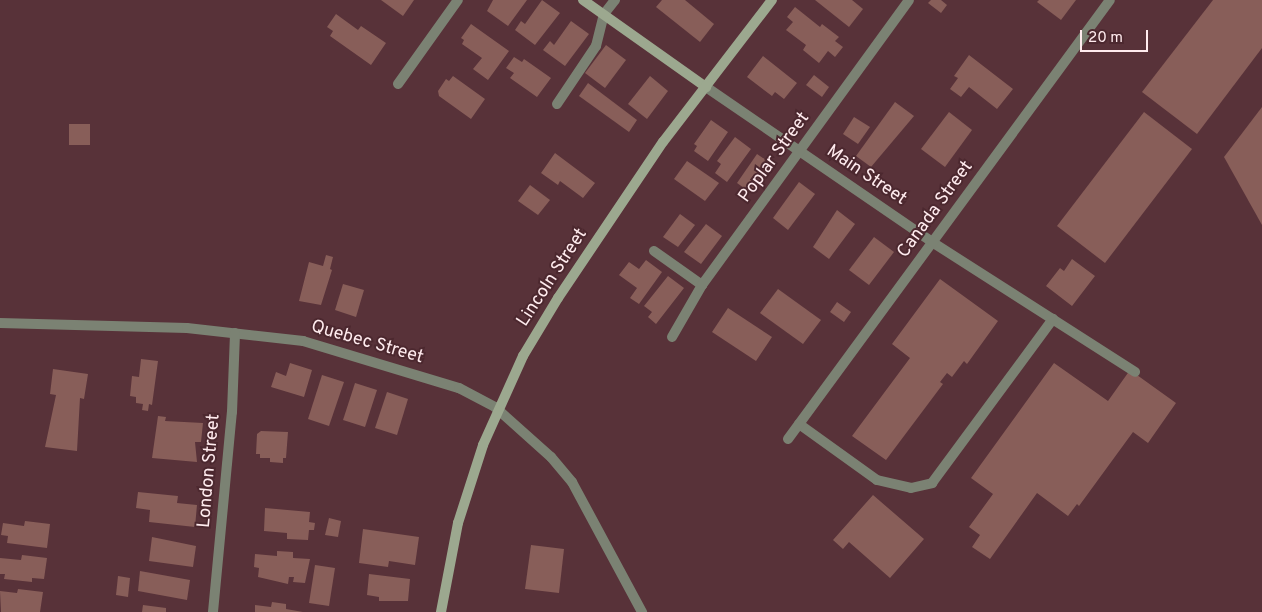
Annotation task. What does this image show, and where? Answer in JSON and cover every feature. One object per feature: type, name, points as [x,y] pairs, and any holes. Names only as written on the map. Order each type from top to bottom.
[{"type":"street","points":[[398,84],[458,0]]},
{"type":"street","name":"Main Street","points":[[583,0],[932,242],[1135,372]]},
{"type":"street","points":[[557,104],[596,46],[604,14],[614,0]]},
{"type":"street","name":"Lincoln Street","points":[[441,612],[458,522],[483,445],[523,356],[558,298],[664,142],[772,0]]},
{"type":"street","name":"Poplar Street","points":[[672,337],[702,285],[801,152],[909,0]]},
{"type":"street","name":"Canada Street","points":[[788,439],[1110,0]]},
{"type":"street","points":[[654,251],[702,285]]},
{"type":"street","points":[[799,424],[877,480],[911,488],[932,483],[1053,319]]},
{"type":"street","name":"Quebec Street","points":[[0,322],[187,328],[303,341],[432,378],[495,407],[536,441],[572,482],[642,612]]},
{"type":"street","name":"London Street","points":[[212,612],[232,412],[235,333]]},
{"type":"building","points":[[381,0],[414,0],[403,16]]},
{"type":"building","points":[[493,0],[527,0],[508,26],[487,11]]},
{"type":"building","points":[[542,0],[560,13],[535,45],[515,30],[521,21],[525,24]]},
{"type":"building","points":[[662,0],[685,0],[714,24],[700,42],[656,7]]},
{"type":"building","points":[[815,0],[852,0],[863,9],[849,27]]},
{"type":"building","points":[[931,0],[941,0],[947,5],[941,13],[928,3]]},
{"type":"building","points":[[1039,0],[1076,0],[1061,20],[1037,2]]},
{"type":"building","points":[[1213,0],[1262,0],[1262,48],[1197,134],[1142,92]]},
{"type":"building","points":[[795,7],[820,27],[822,24],[839,37],[835,41],[843,47],[835,57],[828,51],[819,63],[803,50],[806,45],[786,30],[793,22],[787,17]]},
{"type":"building","points":[[336,14],[358,30],[361,26],[386,43],[371,65],[330,36],[333,31],[327,27]]},
{"type":"building","points":[[571,21],[589,34],[565,66],[543,50],[550,41],[554,45]]},
{"type":"building","points":[[471,24],[509,51],[488,80],[473,69],[482,58],[462,44],[464,40],[461,38]]},
{"type":"building","points":[[606,45],[626,60],[605,88],[585,73]]},
{"type":"building","points":[[969,55],[1013,89],[997,109],[969,87],[961,97],[950,89],[958,78],[954,76]]},
{"type":"building","points":[[763,56],[797,83],[784,99],[775,92],[772,96],[747,77]]},
{"type":"building","points":[[514,57],[522,62],[524,59],[551,78],[537,97],[510,78],[514,73],[506,68]]},
{"type":"building","points":[[814,75],[829,87],[822,97],[806,85]]},
{"type":"building","points":[[453,76],[485,99],[471,119],[439,96],[438,91],[446,79],[449,81]]},
{"type":"building","points":[[650,76],[668,91],[647,119],[628,104]]},
{"type":"building","points":[[588,83],[637,120],[629,132],[579,96]]},
{"type":"building","points":[[895,102],[914,116],[871,167],[856,156]]},
{"type":"building","points":[[1262,107],[1262,225],[1224,157]]},
{"type":"building","points":[[949,112],[972,130],[945,167],[921,149]]},
{"type":"building","points":[[1144,112],[1192,149],[1105,263],[1057,226]]},
{"type":"building","points":[[854,117],[870,127],[858,144],[843,134]]},
{"type":"building","points":[[711,120],[728,132],[708,161],[694,151],[697,146],[694,144]]},
{"type":"building","points":[[69,124],[90,124],[90,145],[69,145]]},
{"type":"building","points":[[735,137],[751,149],[727,182],[715,173],[721,164],[717,161]]},
{"type":"building","points":[[555,153],[595,183],[583,198],[560,181],[558,185],[541,173]]},
{"type":"building","points":[[757,154],[772,164],[751,193],[737,183]]},
{"type":"building","points":[[687,161],[719,183],[705,201],[674,179]]},
{"type":"building","points":[[799,182],[815,194],[788,230],[773,218]]},
{"type":"building","points":[[530,185],[550,200],[538,215],[518,201]]},
{"type":"building","points":[[837,210],[855,224],[829,259],[813,247]]},
{"type":"building","points":[[680,214],[695,225],[678,247],[663,237]]},
{"type":"building","points":[[706,224],[722,236],[701,264],[684,252]]},
{"type":"building","points":[[874,237],[894,252],[869,285],[849,270]]},
{"type":"building","points":[[326,255],[333,257],[330,269],[332,270],[321,305],[299,301],[309,262],[323,266]]},
{"type":"building","points":[[1072,259],[1095,276],[1072,306],[1046,286],[1060,268],[1064,271]]},
{"type":"building","points":[[646,260],[662,272],[639,304],[630,298],[637,288],[619,275],[629,262],[639,269]]},
{"type":"building","points":[[668,276],[684,288],[656,324],[648,317],[652,312],[644,306]]},
{"type":"building","points":[[940,279],[998,321],[967,364],[964,361],[952,377],[947,373],[940,382],[943,384],[886,460],[852,436],[910,358],[892,344]]},
{"type":"building","points":[[343,284],[364,290],[356,317],[335,310]]},
{"type":"building","points":[[778,289],[821,320],[803,344],[760,313]]},
{"type":"building","points":[[837,302],[851,312],[844,322],[830,312]]},
{"type":"building","points":[[728,308],[772,337],[756,361],[712,332]]},
{"type":"building","points":[[141,359],[158,361],[152,405],[149,404],[148,411],[142,410],[143,404],[136,403],[136,397],[130,396],[132,376],[139,377]]},
{"type":"building","points":[[290,363],[312,370],[304,397],[271,387],[276,372],[286,376]]},
{"type":"building","points":[[1054,363],[1108,401],[1130,370],[1176,403],[1148,443],[1133,432],[1079,506],[1077,504],[1068,516],[1037,493],[990,559],[972,547],[980,535],[969,527],[993,494],[971,478]]},
{"type":"building","points":[[53,369],[88,374],[84,399],[80,398],[77,451],[45,447],[56,395],[50,394]]},
{"type":"building","points":[[322,375],[344,382],[329,426],[308,419]]},
{"type":"building","points":[[355,383],[377,390],[365,427],[343,420]]},
{"type":"building","points":[[387,392],[408,399],[397,435],[375,428]]},
{"type":"building","points":[[158,416],[166,417],[165,421],[203,423],[201,442],[195,442],[197,462],[152,458]]},
{"type":"building","points":[[261,431],[288,432],[286,458],[283,458],[283,463],[270,462],[270,458],[260,458],[260,454],[256,454],[257,434]]},
{"type":"building","points":[[138,492],[178,496],[177,503],[197,505],[195,527],[149,522],[150,510],[136,508]]},
{"type":"building","points":[[873,495],[924,539],[890,578],[849,542],[843,549],[833,540]]},
{"type":"building","points":[[265,508],[310,512],[309,522],[315,523],[314,530],[309,530],[308,540],[287,539],[287,533],[264,531]]},
{"type":"building","points":[[329,518],[341,521],[338,537],[325,535]]},
{"type":"building","points":[[25,521],[50,524],[47,548],[7,543],[8,536],[1,535],[3,523],[24,526]]},
{"type":"building","points":[[363,529],[419,537],[415,565],[389,561],[388,567],[359,563]]},
{"type":"building","points":[[152,537],[196,546],[193,567],[149,561]]},
{"type":"building","points":[[531,545],[564,549],[559,593],[525,589]]},
{"type":"building","points":[[277,551],[293,552],[293,558],[310,559],[305,583],[293,582],[294,577],[289,577],[288,584],[258,577],[259,568],[254,567],[255,554],[277,556]]},
{"type":"building","points":[[22,555],[47,558],[44,579],[32,578],[32,582],[4,579],[5,574],[0,574],[0,558],[21,560]]},
{"type":"building","points":[[315,565],[335,568],[329,606],[309,603]]},
{"type":"building","points":[[140,571],[190,580],[187,600],[138,591]]},
{"type":"building","points":[[369,574],[410,579],[408,601],[379,601],[379,597],[367,595]]},
{"type":"building","points":[[118,576],[130,578],[128,597],[116,595]]},
{"type":"building","points":[[18,589],[43,592],[40,612],[1,612],[0,591],[17,593]]},
{"type":"building","points":[[272,602],[286,604],[286,609],[303,612],[255,612],[255,605],[271,607]]},
{"type":"building","points":[[143,605],[166,608],[166,612],[142,612]]}]
